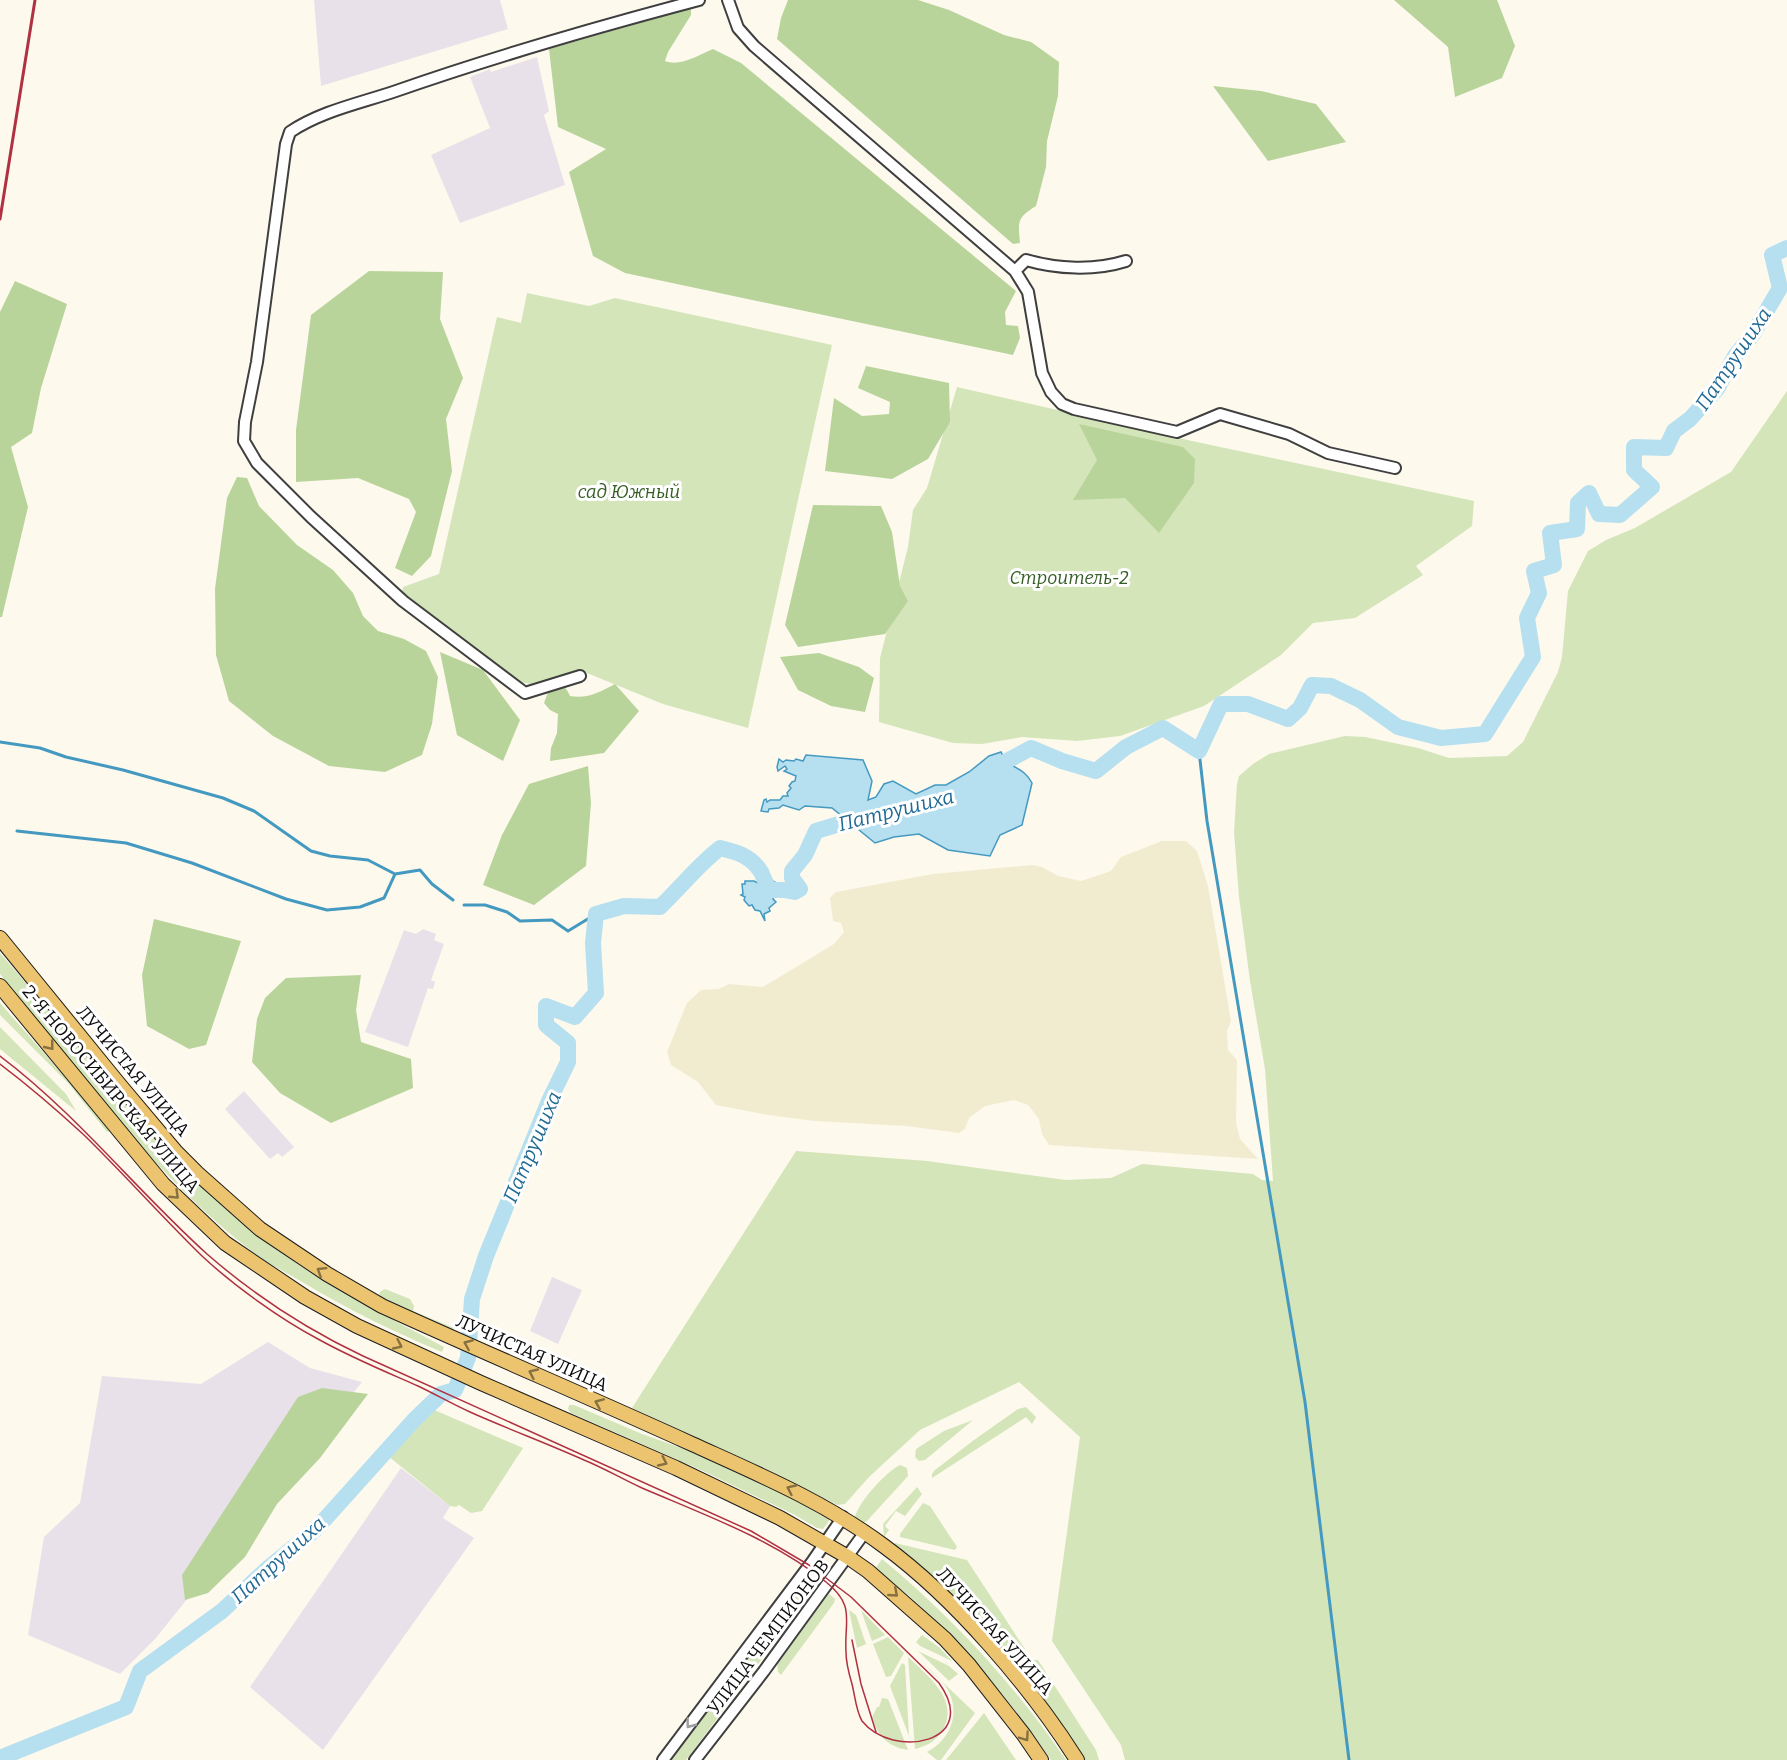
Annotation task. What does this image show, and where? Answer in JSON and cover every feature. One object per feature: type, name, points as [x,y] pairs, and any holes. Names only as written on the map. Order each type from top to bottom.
[{"type":"main road","name":"ЛУЧИСТАЯ УЛИЦА","points":[[0,938],[176,1152],[237,1211],[260,1229],[327,1275],[382,1306],[765,1477],[843,1517],[866,1532],[924,1578],[969,1623],[1057,1728],[1077,1760]]},
{"type":"main road","points":[[0,945],[17,960]]},
{"type":"main road","name":"2-Я НОВОСИБИРСКАЯ УЛИЦА","points":[[0,986],[163,1184],[225,1243],[264,1270],[330,1312],[357,1326],[652,1457],[825,1542]]},
{"type":"main road","points":[[825,1542],[886,1586],[945,1639],[996,1700],[1041,1760]]},
{"type":"street","points":[[580,676],[525,693],[394,592],[311,517],[257,463],[244,441],[245,422],[257,362],[286,144],[290,132],[303,123],[340,110],[555,39],[699,0]]},
{"type":"street","points":[[728,0],[738,28],[754,46],[884,156],[1015,272],[1028,292],[1042,374],[1051,392],[1062,404],[1074,410],[1177,432],[1220,414],[1289,434],[1328,453],[1395,468]]},
{"type":"street","points":[[1015,272],[1026,260],[1051,267],[1109,266],[1126,261]]},
{"type":"street","name":"УЛИЦА ЧЕМПИОНОВ","points":[[663,1760],[843,1517]]},
{"type":"street","name":"УЛИЦА ЧЕМПИОНОВ","points":[[695,1760],[866,1532]]},
{"type":"shaded area","points":[[314,0],[500,0],[508,29],[321,86]]},
{"type":"shaded area","points":[[537,57],[549,111],[544,115],[565,185],[460,223],[431,155],[490,128],[470,77],[490,69],[491,72]]},
{"type":"shaded area","points":[[1162,841],[1186,841],[1197,851],[1208,886],[1231,1021],[1227,1031],[1228,1050],[1237,1060],[1236,1122],[1240,1139],[1258,1159],[1049,1145],[1042,1134],[1039,1119],[1028,1105],[1014,1100],[985,1106],[969,1118],[965,1129],[959,1133],[906,1126],[815,1121],[768,1115],[716,1105],[698,1082],[671,1065],[667,1052],[687,1003],[701,990],[719,989],[729,984],[763,987],[834,944],[844,932],[841,923],[833,921],[830,898],[836,892],[933,874],[1033,865],[1058,876],[1081,881],[1111,871],[1121,857]]},
{"type":"shaded area","points":[[423,929],[436,934],[434,940],[444,944],[431,980],[435,982],[433,989],[428,988],[408,1047],[365,1032],[404,930],[416,934]]},
{"type":"shaded area","points":[[244,1091],[294,1147],[282,1157],[278,1153],[270,1159],[225,1109]]},
{"type":"shaded area","points":[[552,1277],[582,1290],[558,1344],[530,1331]]},
{"type":"shaded area","points":[[268,1342],[310,1368],[362,1382],[155,1639],[120,1674],[28,1635],[44,1537],[80,1503],[102,1376],[201,1384]]},
{"type":"shaded area","points":[[401,1468],[450,1506],[443,1518],[474,1538],[323,1750],[250,1687]]},
{"type":"green space","points":[[788,0],[918,0],[949,10],[1004,35],[1031,42],[1059,62],[1058,96],[1047,141],[1046,167],[1036,206],[1020,221],[1020,243],[1013,244],[777,39],[781,18]]},
{"type":"green space","points":[[1394,0],[1497,0],[1515,46],[1502,78],[1455,97],[1448,47]]},
{"type":"green space","points":[[691,8],[691,15],[668,52],[665,61],[683,61],[713,49],[741,63],[1016,291],[1005,312],[1006,325],[1018,326],[1020,338],[1013,355],[625,273],[593,256],[569,172],[606,149],[558,127],[549,49]]},
{"type":"green space","points":[[1213,86],[1261,91],[1316,104],[1346,142],[1268,161]]},
{"type":"green space","points":[[369,271],[443,272],[440,319],[463,378],[446,419],[452,471],[431,556],[412,576],[395,568],[416,512],[409,499],[358,478],[296,482],[296,430],[311,315]]},
{"type":"green space","points":[[15,281],[67,304],[41,388],[32,433],[11,447],[28,507],[2,617],[0,617],[0,312]]},
{"type":"green space","name":"сад Южный","points":[[527,293],[589,306],[615,298],[832,345],[748,728],[663,704],[582,671],[531,684],[519,682],[402,594],[403,587],[439,574],[497,317],[521,323]]},
{"type":"green space","points":[[866,366],[949,383],[950,422],[928,459],[892,479],[825,471],[834,398],[862,416],[889,414],[890,402],[858,388]]},
{"type":"green space","name":"Строитель-2","points":[[957,387],[1192,441],[1474,501],[1472,526],[1416,566],[1423,575],[1355,618],[1313,623],[1281,655],[1204,706],[1120,736],[1077,741],[1022,737],[982,744],[953,743],[879,722],[880,658],[908,547],[913,510],[927,488]]},
{"type":"green space","points":[[1787,391],[1787,1760],[1125,1760],[1121,1745],[1052,1641],[1080,1437],[1019,1382],[920,1430],[869,1477],[845,1504],[837,1505],[759,1466],[632,1408],[796,1151],[927,1161],[1066,1180],[1111,1178],[1142,1164],[1253,1174],[1262,1180],[1273,1181],[1265,1069],[1239,897],[1234,832],[1239,776],[1269,754],[1345,736],[1365,737],[1418,748],[1449,758],[1507,756],[1523,742],[1558,672],[1562,657],[1568,591],[1588,551],[1606,540],[1635,528],[1731,472]]},
{"type":"green space","points":[[1079,424],[1183,447],[1195,459],[1194,483],[1159,533],[1125,498],[1073,500],[1097,460]]},
{"type":"green space","points":[[237,477],[247,478],[259,506],[297,545],[333,570],[353,593],[363,616],[378,631],[404,639],[426,651],[438,677],[432,724],[422,755],[385,772],[329,766],[273,736],[229,701],[216,655],[215,589],[227,498]]},
{"type":"green space","points":[[813,505],[881,506],[892,532],[900,586],[908,601],[885,634],[798,647],[785,625]]},
{"type":"green space","points":[[440,652],[483,670],[520,720],[503,761],[457,735]]},
{"type":"green space","points":[[819,653],[859,667],[874,678],[865,712],[831,706],[798,690],[780,657]]},
{"type":"green space","points":[[615,684],[639,711],[604,753],[550,761],[551,748],[557,733],[558,714],[544,703],[550,687],[563,686],[570,696],[583,697]]},
{"type":"green space","points":[[588,766],[591,803],[586,866],[534,905],[483,885],[502,835],[529,784]]},
{"type":"green space","points":[[154,919],[241,941],[206,1045],[189,1049],[147,1026],[142,975]]},
{"type":"green space","points":[[0,953],[178,1160],[255,1233],[299,1265],[444,1347],[442,1352],[372,1320],[321,1293],[263,1259],[220,1225],[185,1193],[120,1122],[0,974]]},
{"type":"green space","points":[[361,975],[356,1010],[361,1042],[411,1059],[413,1088],[331,1123],[280,1093],[252,1062],[257,1019],[265,998],[286,978]]},
{"type":"green space","points":[[0,1003],[110,1131],[107,1132],[69,1084],[0,1015]]},
{"type":"green space","points":[[0,1027],[66,1094],[76,1111],[0,1049]]},
{"type":"green space","points":[[385,1289],[410,1299],[414,1306],[413,1311],[454,1328],[452,1331],[393,1306],[379,1294]]},
{"type":"green space","points":[[322,1388],[368,1394],[320,1458],[277,1504],[245,1557],[208,1593],[185,1600],[182,1575],[298,1397]]},
{"type":"green space","points":[[569,1405],[690,1451],[766,1484],[828,1516],[829,1521],[823,1529],[817,1528],[703,1471],[571,1413],[568,1409]]},
{"type":"green space","points":[[1026,1407],[1036,1417],[1032,1424],[1026,1417],[932,1478],[935,1470],[974,1440],[1018,1409]]},
{"type":"green space","points":[[432,1409],[523,1448],[482,1511],[471,1513],[459,1505],[450,1506],[388,1456]]},
{"type":"green space","points":[[973,1420],[925,1460],[919,1461],[915,1457],[916,1449],[944,1431]]},
{"type":"green space","points":[[900,1465],[907,1468],[908,1476],[867,1521],[861,1524],[855,1519],[860,1505],[880,1481]]},
{"type":"green space","points":[[917,1487],[922,1494],[905,1516],[896,1511],[885,1526],[889,1530],[884,1537],[883,1524]]},
{"type":"green space","points":[[923,1503],[930,1506],[957,1547],[955,1550],[900,1537]]},
{"type":"green space","points":[[895,1543],[967,1560],[1032,1660],[1038,1660],[1096,1750],[1099,1760],[1083,1760],[1029,1680],[1009,1655],[969,1610],[893,1545]]},
{"type":"green space","points":[[882,1559],[933,1604],[981,1653],[1026,1705],[1066,1760],[1051,1760],[1021,1718],[972,1659],[913,1599],[875,1569]]},
{"type":"green space","points":[[807,1579],[816,1587],[686,1760],[669,1760]]},
{"type":"green space","points":[[829,1594],[835,1599],[834,1603],[781,1675],[778,1672],[777,1663]]},
{"type":"green space","points":[[849,1610],[856,1615],[866,1644],[857,1648]]},
{"type":"green space","points":[[861,1610],[885,1635],[872,1641]]},
{"type":"green space","points":[[922,1635],[940,1648],[952,1661],[920,1646],[916,1642]]},
{"type":"green space","points":[[888,1637],[904,1653],[891,1676],[886,1677],[873,1644]]},
{"type":"green space","points":[[918,1651],[949,1666],[958,1674],[949,1681]]},
{"type":"green space","points":[[908,1657],[940,1690],[948,1709],[947,1720],[940,1735],[931,1743],[915,1749]]},
{"type":"green space","points":[[902,1663],[905,1665],[909,1736],[890,1686]]},
{"type":"green space","points":[[941,1680],[975,1713],[941,1760],[937,1760],[927,1752],[935,1747],[948,1732],[953,1715],[951,1696]]},
{"type":"green space","points":[[882,1698],[888,1699],[908,1750],[889,1743],[877,1729],[872,1717]]},
{"type":"green space","points":[[984,1713],[1016,1760],[946,1760]]},
{"type":"water","points":[[1001,752],[1008,762],[1024,773],[1032,783],[1022,825],[1000,835],[990,856],[948,850],[919,834],[894,837],[875,843],[832,808],[805,806],[799,810],[783,805],[769,809],[768,812],[761,811],[764,800],[766,799],[767,802],[780,800],[783,796],[788,796],[787,793],[791,788],[789,786],[795,781],[796,776],[784,771],[787,769],[785,766],[778,771],[779,759],[783,762],[796,759],[803,761],[806,755],[863,760],[872,781],[868,800],[876,797],[884,784],[893,781],[916,794],[935,785],[946,785],[969,772],[989,756]]},
{"type":"water","points":[[766,877],[775,882],[780,892],[784,890],[783,894],[775,894],[773,899],[776,902],[769,908],[770,911],[764,914],[765,921],[760,911],[755,910],[752,905],[749,906],[744,900],[745,897],[741,895],[743,894],[742,884],[745,884],[745,881],[770,884]]},
{"type":"waterway","name":"Патрушиха","points":[[992,780],[1005,762],[1031,748],[1062,761],[1096,771],[1126,747],[1163,728],[1199,751],[1221,704],[1248,704],[1288,719],[1300,708],[1312,685],[1331,686],[1360,700],[1398,727],[1441,738],[1485,734],[1533,657],[1527,618],[1539,593],[1534,571],[1554,565],[1550,533],[1577,529],[1578,503],[1589,493],[1599,514],[1620,515],[1652,487],[1634,470],[1634,447],[1666,448],[1674,431],[1690,419],[1717,389],[1735,356],[1753,334],[1780,288],[1772,255],[1787,248]]},
{"type":"waterway","points":[[0,742],[40,748],[66,757],[123,770],[223,798],[254,811],[311,851],[330,856],[368,860],[395,874]]},
{"type":"waterway","points":[[1199,751],[1207,821],[1305,1402],[1349,1760]]},
{"type":"waterway","name":"Патрушиха","points":[[0,1758],[126,1707],[140,1671],[222,1611],[267,1569],[316,1529],[414,1420],[441,1394],[455,1390],[468,1358],[472,1299],[486,1256],[549,1101],[568,1062],[568,1043],[546,1025],[546,1006],[575,1017],[596,993],[593,943],[596,914],[624,906],[660,907],[720,848],[751,860],[771,890],[795,892],[800,889],[792,878],[792,871],[805,855],[816,831],[869,815]]},
{"type":"waterway","points":[[17,831],[126,843],[192,863],[286,899],[327,910],[360,907],[384,898],[395,874],[420,870],[432,884],[453,900]]},
{"type":"waterway","points":[[464,905],[485,905],[507,912],[520,921],[552,920],[568,931],[596,914]]},
{"type":"tram line","points":[[0,1056],[55,1102],[207,1254],[262,1297],[301,1323],[363,1356],[751,1531],[809,1565],[851,1597],[939,1683],[949,1703],[949,1720],[942,1732],[928,1739],[911,1742],[893,1740],[876,1733],[862,1721],[847,1664],[845,1606],[842,1599],[826,1582],[805,1567],[761,1540],[591,1463],[463,1409],[342,1352],[288,1322],[214,1267],[84,1135],[0,1064]]},
{"type":"tram line","points":[[852,1640],[861,1684],[876,1732]]},
{"type":"railway","points":[[0,219],[35,0]]}]
